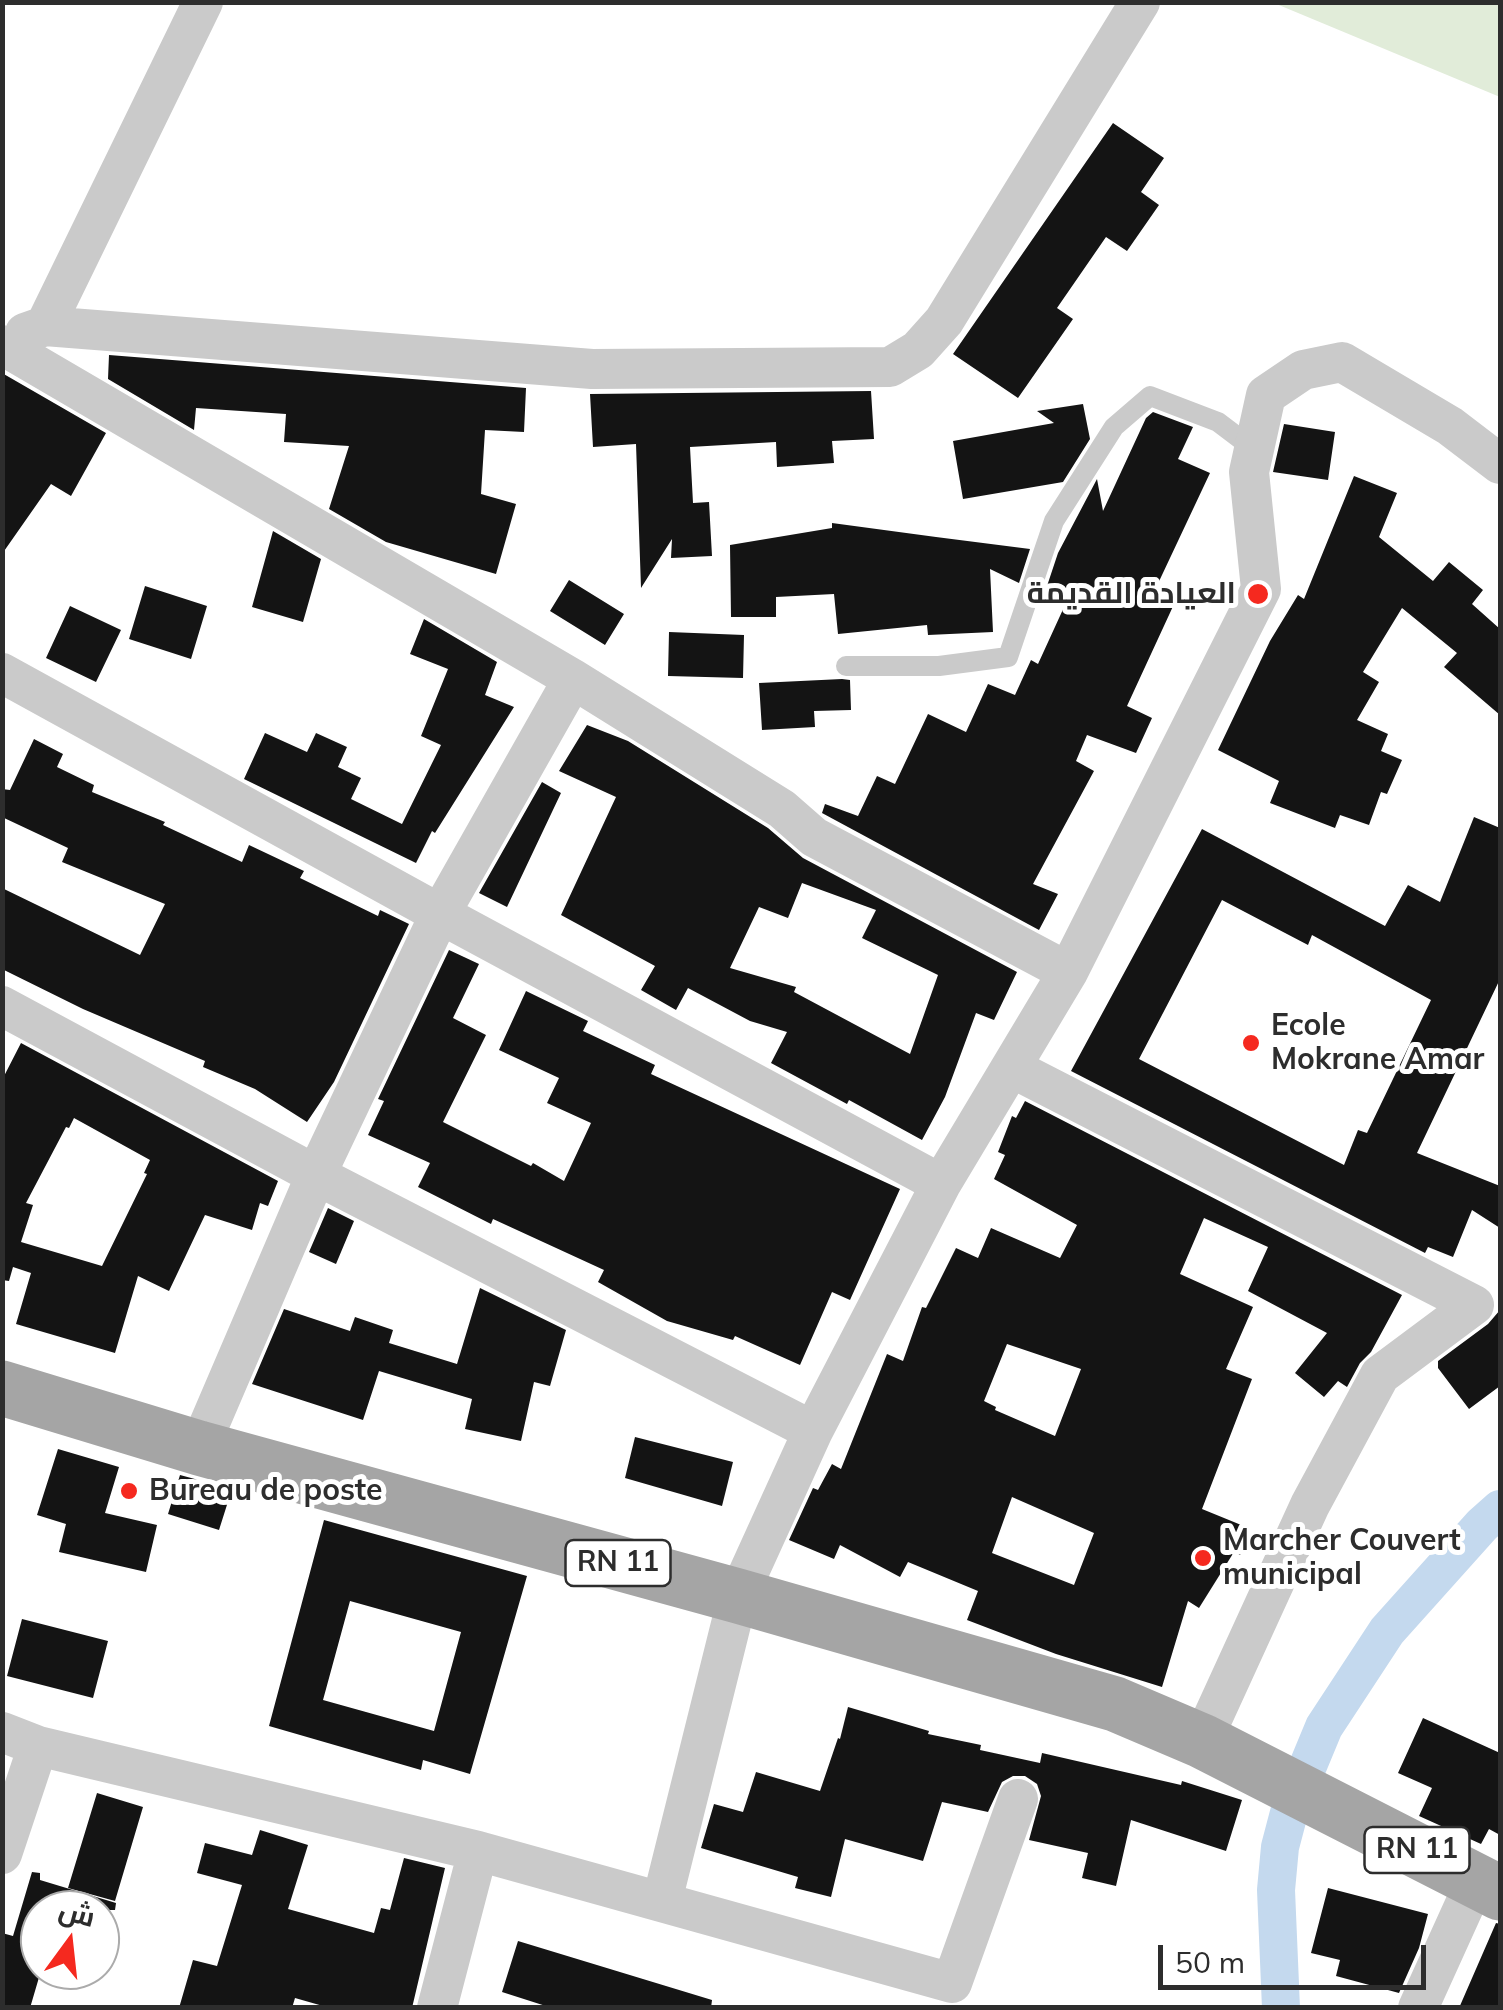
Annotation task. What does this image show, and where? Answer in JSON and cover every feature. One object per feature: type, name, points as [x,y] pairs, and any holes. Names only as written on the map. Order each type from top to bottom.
[{"type":"main road","name":"RN 11","points":[[2,1388],[199,1448],[1115,1704],[1215,1747],[1488,1886]]},
{"type":"street","points":[[46,326],[202,2]]},
{"type":"street","points":[[2,343],[46,326],[592,369],[890,367],[918,350],[944,321],[1140,2]]},
{"type":"street","points":[[2,343],[573,679],[782,810],[814,837],[1068,972]]},
{"type":"street","points":[[662,1901],[738,1596],[812,1431],[941,1184],[1068,972],[1261,589],[1249,472],[1266,395],[1303,370],[1342,362],[1450,426],[1500,464]]},
{"type":"street","points":[[2,673],[941,1184]]},
{"type":"street","points":[[199,1448],[316,1176],[440,914],[573,679]]},
{"type":"street","points":[[2,1006],[316,1176],[812,1431]]},
{"type":"street","points":[[1012,1068],[1487,1299],[1380,1375],[1310,1505],[1215,1747]]},
{"type":"street","points":[[2,1854],[20,1739],[478,1851],[952,1983],[1018,1799]]},
{"type":"street","points":[[437,2008],[478,1851]]},
{"type":"street","points":[[1418,2008],[1488,1886]]},
{"type":"lane","points":[[846,666],[938,666],[1008,657],[1054,521],[1114,427],[1150,396],[1218,422],[1255,450]]},
{"type":"green space","points":[[1274,3],[1500,3],[1500,97]]},
{"type":"building","points":[[1113,123],[1164,158],[1141,192],[1159,205],[1127,251],[1106,237],[1057,308],[1073,319],[1018,398],[953,354]]},
{"type":"building","points":[[109,355],[526,388],[524,432],[485,430],[481,494],[516,504],[496,574],[386,542],[329,509],[349,446],[284,442],[286,414],[196,408],[194,430],[108,379]]},
{"type":"building","points":[[2,373],[106,433],[71,496],[51,484],[2,554]]},
{"type":"building","points":[[871,391],[874,439],[832,441],[834,463],[777,467],[776,442],[690,447],[693,503],[709,502],[712,556],[671,558],[672,539],[641,588],[636,444],[593,447],[590,394]]},
{"type":"building","points":[[1083,404],[1090,439],[1063,482],[963,499],[953,441],[1054,423],[1037,411]]},
{"type":"building","points":[[1153,412],[1193,427],[1178,459],[1210,473],[1154,592],[1175,602],[1127,706],[1152,718],[1136,753],[1087,735],[1076,761],[1094,771],[1033,884],[1058,894],[1039,930],[822,813],[825,804],[858,816],[877,776],[895,784],[928,714],[966,732],[988,684],[1015,695],[1031,660],[1038,664],[1065,605],[1044,595],[1058,553],[1097,479],[1103,511],[1146,418]]},
{"type":"building","points":[[1284,424],[1335,432],[1328,480],[1273,472]]},
{"type":"building","points":[[1354,476],[1397,493],[1379,537],[1433,581],[1449,562],[1483,590],[1472,604],[1500,629],[1500,715],[1444,667],[1457,653],[1402,608],[1363,672],[1379,682],[1357,720],[1388,734],[1381,751],[1402,760],[1387,794],[1381,792],[1369,825],[1340,815],[1335,828],[1270,803],[1279,781],[1218,750],[1270,641],[1298,595],[1304,599]]},
{"type":"building","points":[[832,523],[1030,549],[1019,583],[990,569],[993,632],[928,635],[927,625],[838,634],[834,594],[776,597],[776,617],[731,617],[730,545],[832,528]]},
{"type":"building","points":[[273,531],[321,559],[303,622],[252,607]]},
{"type":"building","points":[[569,580],[624,614],[605,645],[550,611]]},
{"type":"building","points":[[145,586],[207,606],[191,659],[129,639]]},
{"type":"building","points":[[70,606],[121,630],[96,682],[46,658]]},
{"type":"building","points":[[424,619],[497,662],[485,695],[514,707],[435,833],[432,831],[416,863],[244,779],[265,733],[307,752],[316,733],[347,747],[338,767],[361,778],[351,799],[402,824],[441,745],[421,736],[448,669],[410,654]]},
{"type":"building","points":[[669,632],[744,635],[743,678],[668,676]]},
{"type":"building","points":[[850,680],[851,710],[814,711],[815,727],[762,730],[759,683]]},
{"type":"building","points":[[587,725],[628,741],[768,828],[803,858],[1017,972],[994,1020],[976,1013],[945,1097],[922,1140],[771,1063],[787,1032],[750,1021],[688,988],[676,1010],[641,990],[655,966],[561,915],[616,797],[559,771]],"holes":[[[802,883],[876,910],[862,938],[938,975],[910,1054],[794,992],[796,987],[730,968],[759,907],[788,918]]]},
{"type":"building","points":[[34,739],[63,754],[57,767],[94,785],[92,792],[165,822],[163,825],[242,862],[249,845],[304,871],[300,878],[378,916],[380,910],[409,924],[334,1082],[307,1122],[255,1089],[203,1067],[205,1061],[2,969],[2,888],[140,955],[165,904],[62,862],[68,848],[2,817],[2,789],[10,790]]},
{"type":"building","points":[[542,782],[561,793],[507,907],[479,893]]},
{"type":"building","points":[[1474,817],[1500,828],[1500,979],[1417,1153],[1500,1186],[1500,1228],[1472,1210],[1453,1257],[1428,1247],[1425,1253],[1071,1071],[1202,829],[1385,926],[1408,885],[1440,902]],"holes":[[[1222,900],[1308,945],[1312,935],[1431,1000],[1367,1133],[1358,1130],[1344,1165],[1139,1059]]]},
{"type":"building","points":[[449,950],[479,964],[453,1018],[486,1035],[443,1122],[564,1181],[591,1123],[547,1103],[559,1078],[499,1050],[526,991],[588,1021],[583,1031],[655,1065],[651,1074],[900,1189],[850,1300],[832,1292],[800,1365],[735,1336],[733,1340],[667,1321],[598,1282],[604,1270],[493,1219],[491,1224],[418,1187],[430,1163],[368,1135],[384,1101],[378,1099]]},
{"type":"building","points":[[21,1043],[278,1181],[268,1206],[260,1203],[252,1230],[205,1215],[169,1291],[138,1276],[115,1353],[16,1324],[31,1273],[13,1267],[9,1281],[2,1280],[2,1080]],"holes":[[[74,1118],[150,1160],[144,1173],[147,1174],[102,1266],[21,1242],[33,1205],[26,1203]]]},
{"type":"building","points":[[1025,1101],[1402,1295],[1347,1387],[1338,1381],[1324,1397],[1295,1373],[1327,1333],[1248,1291],[1268,1247],[1204,1218],[1180,1274],[1253,1307],[1226,1369],[1252,1379],[1202,1509],[1251,1529],[1240,1555],[1234,1552],[1199,1608],[1188,1601],[1162,1687],[1056,1654],[967,1620],[978,1591],[908,1562],[900,1577],[840,1545],[834,1559],[789,1540],[813,1488],[818,1490],[832,1464],[841,1469],[887,1354],[903,1361],[922,1307],[926,1308],[956,1248],[978,1258],[991,1228],[1060,1258],[1077,1225],[994,1179],[1005,1155],[998,1152],[1012,1116],[1016,1118]],"holes":[[[1007,1344],[1081,1369],[1055,1436],[995,1410],[984,1401]],[[1012,1497],[1094,1533],[1074,1585],[992,1553]]]},
{"type":"building","points":[[328,1208],[354,1221],[336,1264],[309,1252]]},
{"type":"building","points":[[480,1288],[566,1330],[550,1386],[534,1382],[521,1441],[465,1429],[472,1399],[379,1371],[363,1420],[252,1384],[284,1309],[350,1331],[355,1317],[393,1330],[389,1343],[457,1364]]},
{"type":"building","points":[[1500,1310],[1500,1386],[1469,1409],[1438,1368],[1438,1361],[1488,1324]]},
{"type":"building","points":[[635,1437],[733,1462],[722,1506],[625,1478]]},
{"type":"building","points":[[58,1449],[119,1467],[105,1513],[157,1525],[146,1572],[59,1552],[66,1524],[37,1515]]},
{"type":"building","points":[[180,1475],[232,1489],[219,1530],[168,1514]]},
{"type":"building","points":[[324,1520],[527,1576],[470,1774],[423,1760],[421,1770],[269,1726]],"holes":[[[350,1601],[461,1632],[434,1731],[323,1700]]]},
{"type":"building","points":[[22,1619],[108,1641],[93,1698],[7,1676]]},
{"type":"building","points":[[848,1707],[929,1731],[928,1734],[981,1745],[980,1750],[1040,1763],[1042,1753],[1181,1785],[1182,1781],[1242,1800],[1226,1851],[1131,1820],[1116,1886],[1082,1878],[1088,1853],[1029,1840],[1041,1796],[1037,1784],[1025,1776],[1013,1776],[1002,1782],[988,1812],[942,1802],[923,1861],[845,1839],[831,1897],[795,1888],[798,1877],[701,1848],[714,1804],[743,1812],[756,1772],[820,1791]]},
{"type":"building","points":[[1423,1718],[1500,1753],[1500,1835],[1489,1829],[1481,1844],[1419,1816],[1432,1788],[1398,1773]]},
{"type":"building","points":[[97,1793],[143,1807],[118,1890],[68,1888]]},
{"type":"building","points":[[260,1830],[308,1845],[288,1909],[374,1933],[381,1908],[390,1910],[404,1858],[445,1868],[412,2008],[330,2008],[295,1998],[292,2008],[179,2008],[193,1960],[217,1966],[242,1885],[197,1873],[205,1843],[252,1855]]},
{"type":"building","points":[[32,1872],[40,1873],[40,1880],[73,1890],[27,1890]]},
{"type":"building","points":[[1328,1888],[1428,1914],[1419,1948],[1399,1993],[1336,1976],[1340,1960],[1311,1953]]},
{"type":"building","points":[[20,1912],[20,1990],[35,1990],[30,2008],[2,2008],[2,1933],[13,1936]]},
{"type":"building","points":[[1496,1923],[1500,1924],[1500,2008],[1459,2008]]},
{"type":"building","points":[[518,1941],[712,2000],[711,2008],[552,2008],[502,1992]]},
{"type":"waterway","points":[[1281,2008],[1276,1890],[1280,1847],[1290,1809],[1324,1727],[1387,1631],[1500,1509]]},
{"type":"place","name":"العيادة القديمة","points":[[1258,594]]},
{"type":"place","name":"Ecole Mokrane Amar","points":[[1251,1043]]},
{"type":"place","name":"Bureau de poste","points":[[129,1491]]},
{"type":"place","name":"Marcher Couvert municipal","points":[[1203,1558]]}]
